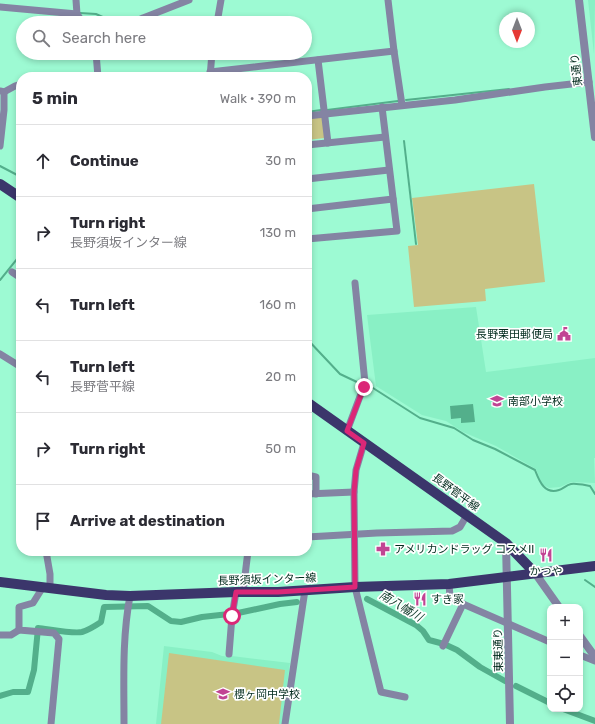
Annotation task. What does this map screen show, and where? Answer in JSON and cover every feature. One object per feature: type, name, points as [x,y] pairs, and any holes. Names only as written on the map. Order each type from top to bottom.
[{"type":"main road","points":[[0,184],[16,195]]},
{"type":"main road","name":"長野菅平線","points":[[312,406],[506,543],[535,573]]},
{"type":"main road","points":[[535,573],[595,566]]},
{"type":"main road","name":"長野須坂インター線","points":[[0,582],[106,595],[128,603],[240,592],[278,592],[355,587],[449,584],[535,573]]},
{"type":"street","points":[[0,6],[77,14],[76,0]]},
{"type":"street","points":[[148,16],[189,0]]},
{"type":"street","points":[[218,16],[221,0]]},
{"type":"street","points":[[388,0],[402,105]]},
{"type":"street","name":"東通り","points":[[579,0],[595,137]]},
{"type":"street","points":[[225,72],[394,51]]},
{"type":"street","points":[[97,60],[98,72]]},
{"type":"street","points":[[210,72],[211,60]]},
{"type":"street","points":[[318,60],[328,143]]},
{"type":"street","points":[[312,115],[455,100],[589,82]]},
{"type":"street","points":[[0,146],[4,110],[2,91],[16,86]]},
{"type":"street","points":[[312,239],[397,231],[382,107]]},
{"type":"street","points":[[312,145],[385,137]]},
{"type":"street","points":[[312,178],[389,170]]},
{"type":"street","points":[[312,208],[393,199]]},
{"type":"street","points":[[12,272],[16,275]]},
{"type":"street","points":[[347,431],[365,383],[355,283]]},
{"type":"street","points":[[0,354],[16,364]]},
{"type":"street","points":[[364,443],[356,470],[354,492],[355,587],[382,692],[405,697]]},
{"type":"street","points":[[312,477],[316,477],[316,494]]},
{"type":"street","points":[[312,494],[354,492]]},
{"type":"street","points":[[312,537],[452,531],[460,527],[467,515]]},
{"type":"street","name":"東東通り","points":[[506,543],[509,624],[510,724]]},
{"type":"street","points":[[19,630],[18,607],[32,603],[46,588],[50,574],[47,556]]},
{"type":"street","points":[[229,654],[232,614],[240,592],[247,556]]},
{"type":"street","points":[[535,573],[557,604]]},
{"type":"street","points":[[449,584],[450,597],[547,641]]},
{"type":"street","points":[[286,724],[305,590]]},
{"type":"street","points":[[124,724],[124,642],[128,603]]},
{"type":"street","points":[[443,644],[463,604]]},
{"type":"street","points":[[0,635],[11,635],[19,630],[54,633],[59,639],[51,724]]},
{"type":"street","points":[[583,640],[595,657]]},
{"type":"street","points":[[583,656],[595,661]]},
{"type":"shaded area","points":[[588,0],[595,0],[594,54]]},
{"type":"shaded area","points":[[323,117],[325,138],[312,139],[312,118]]},
{"type":"shaded area","points":[[534,184],[545,282],[485,289],[486,301],[414,307],[408,246],[418,245],[412,198]]},
{"type":"shaded area","name":"南部小学校","points":[[476,307],[486,372],[595,358],[595,483],[571,482],[560,487],[549,488],[542,484],[536,469],[496,446],[463,432],[446,421],[422,415],[376,386],[367,315]]},
{"type":"shaded area","points":[[473,404],[475,422],[461,423],[461,418],[451,419],[450,406]]},
{"type":"shaded area","name":"櫻ヶ岡中学校","points":[[164,646],[212,652],[222,656],[290,663],[282,724],[156,724]]},
{"type":"shaded area","name":"櫻ヶ岡中学校","points":[[169,653],[285,670],[279,724],[161,724]]},
{"type":"waterway","points":[[80,13],[96,14],[100,16]]},
{"type":"waterway","points":[[406,100],[509,89]]},
{"type":"waterway","points":[[327,110],[398,101]]},
{"type":"waterway","points":[[312,111],[321,110]]},
{"type":"waterway","points":[[404,141],[416,244]]},
{"type":"waterway","points":[[0,166],[16,174]]},
{"type":"waterway","points":[[0,280],[16,260]]},
{"type":"waterway","points":[[312,344],[340,374],[359,383]]},
{"type":"waterway","points":[[373,388],[420,418],[454,428],[473,440],[495,449],[535,470],[538,478],[546,489],[554,491],[569,485],[578,484],[590,486],[595,494]]},
{"type":"waterway","points":[[585,580],[595,587]]},
{"type":"waterway","name":"南八幡川","points":[[367,599],[416,625],[423,631],[429,640],[444,644],[457,650],[480,667],[505,681]]},
{"type":"waterway","name":"南八幡川","points":[[0,696],[13,692],[28,692],[34,670],[38,628],[67,632],[82,632],[101,622],[104,607],[148,606],[171,621],[181,622],[202,617],[238,613],[297,602]]},
{"type":"waterway","name":"南八幡川","points":[[516,686],[547,702]]},
{"type":"waterway","name":"南八幡川","points":[[571,712],[595,721]]},
{"type":"place","name":"長野栗田郵便局","points":[[564,334]]},
{"type":"place","name":"南部小学校","points":[[497,401]]},
{"type":"place","name":"アメリカンドラッグ コスメII","points":[[383,549]]},
{"type":"place","name":"かつや","points":[[546,555]]},
{"type":"place","name":"すき家","points":[[420,599]]},
{"type":"place","name":"櫻ヶ岡中学校","points":[[223,694]]},
{"type":"route","points":[[232,616],[236,592],[278,592],[355,587],[354,492],[356,470],[364,443],[347,431],[364,387]]}]
